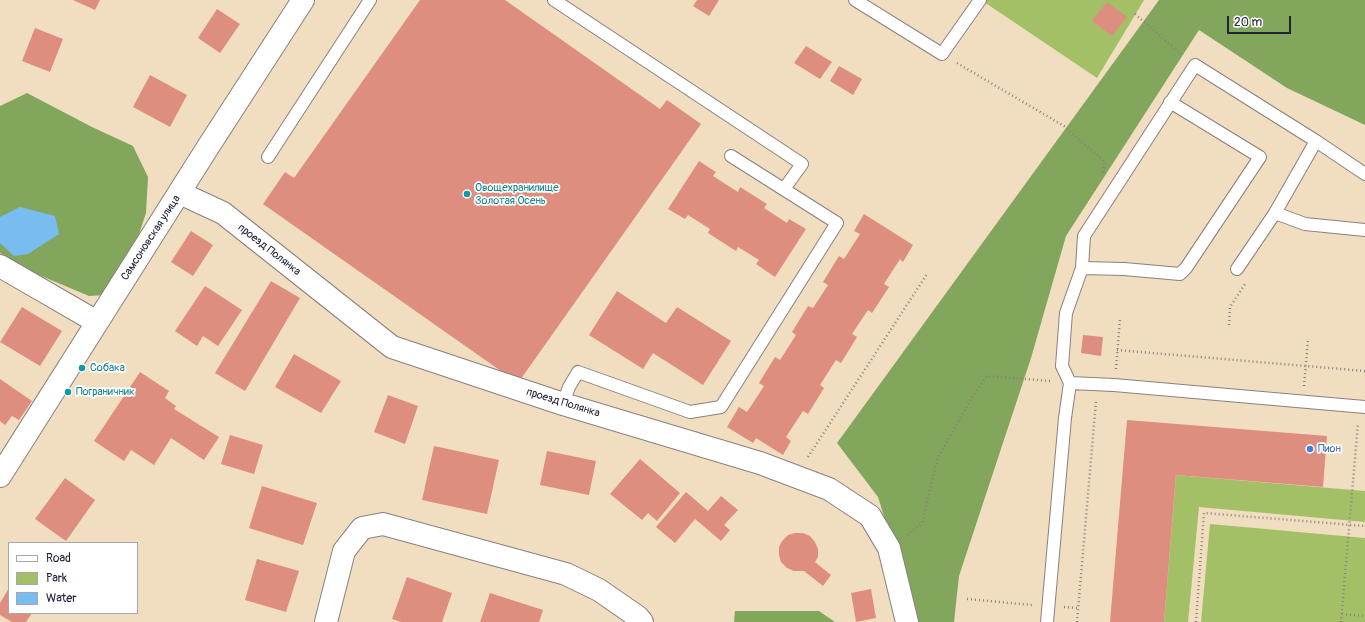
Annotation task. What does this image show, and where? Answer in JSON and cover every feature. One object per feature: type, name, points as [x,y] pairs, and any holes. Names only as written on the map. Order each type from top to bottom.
[{"type":"street","name":"Самсоновская улица","points":[[0,476],[208,147],[303,0]]},
{"type":"street","name":"проезд Полянка","points":[[180,193],[223,213],[392,347],[563,404],[760,463],[829,489],[870,516],[889,548],[907,622]]},
{"type":"street","points":[[0,266],[97,322]]},
{"type":"street","points":[[326,622],[344,551],[362,528],[384,524],[566,574],[599,590],[638,617],[642,622]]},
{"type":"lane","points":[[268,157],[370,0]]},
{"type":"lane","points":[[554,0],[802,164],[784,190]]},
{"type":"lane","points":[[855,0],[942,54],[980,0]]},
{"type":"lane","points":[[1047,622],[1065,418],[1070,383],[1062,366],[1066,313],[1082,268],[1084,236],[1195,65],[1316,141],[1365,174]]},
{"type":"lane","points":[[1082,268],[1124,269],[1180,274],[1186,268],[1260,157],[1170,102]]},
{"type":"lane","points":[[1237,269],[1275,213],[1316,141]]},
{"type":"lane","points":[[563,404],[568,387],[578,372],[690,412],[721,407],[837,223],[731,156]]},
{"type":"lane","points":[[1275,213],[1305,224],[1365,230]]},
{"type":"lane","points":[[1070,383],[1114,385],[1365,407]]},
{"type":"path","points":[[1135,14],[1195,65]]},
{"type":"path","points":[[942,54],[1064,126],[1105,162]]},
{"type":"path","points":[[796,476],[928,274]]},
{"type":"path","points":[[1077,622],[1096,398],[1113,399],[1120,318]]},
{"type":"path","points":[[1303,402],[1308,340]]},
{"type":"path","points":[[1117,350],[1365,371]]},
{"type":"path","points":[[889,548],[922,523],[938,457],[974,394],[987,376],[1070,383]]},
{"type":"path","points":[[1341,622],[1358,419]]},
{"type":"path","points":[[1196,622],[1204,513],[1365,526]]},
{"type":"path","points":[[967,599],[1078,608]]},
{"type":"path","points":[[1342,614],[1365,616]]},
{"type":"green space","points":[[981,0],[1144,0],[1097,78]]},
{"type":"green space","points":[[1159,0],[1365,0],[1365,125],[1287,88],[1199,30],[1066,236],[1031,358],[959,576],[954,622],[917,622],[878,497],[837,443]]},
{"type":"green space","points":[[27,93],[92,127],[133,146],[148,177],[146,213],[138,237],[106,295],[89,296],[39,275],[0,253],[0,106]]},
{"type":"green space","points":[[1176,475],[1365,491],[1365,522],[1199,507],[1188,622],[1164,622]]},
{"type":"green space","points":[[1210,524],[1365,538],[1365,622],[1201,622]]},
{"type":"green space","points":[[735,611],[819,611],[835,622],[734,622]]},
{"type":"water","points":[[20,207],[55,216],[59,234],[28,254],[14,256],[0,243],[0,217]]},
{"type":"building","points":[[73,0],[100,0],[95,10]]},
{"type":"building","name":"Овощехранилище Золотая Осень","points":[[420,0],[505,0],[660,109],[667,100],[701,124],[518,383],[263,204],[285,172],[294,178]]},
{"type":"building","points":[[697,0],[719,0],[709,16],[693,6]]},
{"type":"building","points":[[1107,2],[1127,17],[1112,36],[1092,21]]},
{"type":"building","points":[[217,9],[240,24],[220,53],[198,38]]},
{"type":"building","points":[[35,28],[63,39],[50,72],[22,61]]},
{"type":"building","points":[[806,46],[832,62],[820,79],[794,63]]},
{"type":"building","points":[[839,66],[862,79],[853,95],[830,81]]},
{"type":"building","points":[[150,75],[187,95],[170,127],[133,107]]},
{"type":"building","points":[[699,161],[716,172],[713,176],[738,192],[740,187],[767,204],[764,208],[787,223],[789,219],[806,229],[775,277],[756,264],[759,260],[738,247],[736,251],[708,233],[710,229],[688,215],[685,219],[668,209]]},
{"type":"building","points":[[864,214],[913,245],[903,262],[900,259],[884,284],[889,287],[872,313],[868,310],[852,334],[857,337],[841,363],[836,360],[820,385],[824,388],[808,414],[803,411],[786,437],[791,441],[783,455],[756,438],[753,443],[727,427],[739,407],[747,412],[764,386],[759,383],[775,357],[780,360],[796,335],[792,332],[808,306],[813,308],[828,285],[823,282],[839,256],[844,259],[860,234],[854,231]]},
{"type":"building","points":[[191,231],[213,245],[193,276],[171,262]]},
{"type":"building","points":[[271,281],[300,298],[245,391],[215,373]]},
{"type":"building","points":[[205,286],[242,310],[218,346],[203,336],[197,346],[175,331]]},
{"type":"building","points":[[617,291],[666,323],[677,307],[731,341],[703,385],[653,353],[643,369],[589,335]]},
{"type":"building","points":[[22,307],[62,331],[40,366],[0,342]]},
{"type":"building","points":[[1083,335],[1103,337],[1101,356],[1081,353]]},
{"type":"building","points":[[294,354],[341,381],[321,413],[275,387]]},
{"type":"building","points":[[140,372],[169,391],[165,398],[176,406],[174,409],[219,437],[204,460],[171,438],[154,465],[131,450],[124,461],[94,441]]},
{"type":"building","points":[[0,379],[32,401],[19,420],[12,416],[5,425],[0,421]]},
{"type":"building","points":[[388,395],[418,406],[405,444],[374,432]]},
{"type":"building","points":[[1127,420],[1327,436],[1323,487],[1176,475],[1164,622],[1110,622]]},
{"type":"building","points":[[230,435],[263,445],[254,474],[221,464]]},
{"type":"building","points":[[434,446],[499,460],[487,514],[422,500]]},
{"type":"building","points":[[547,451],[596,461],[589,495],[540,485]]},
{"type":"building","points":[[640,459],[680,493],[657,521],[648,513],[642,520],[610,494]]},
{"type":"building","points":[[65,478],[95,500],[66,541],[35,519]]},
{"type":"building","points":[[262,486],[317,503],[303,545],[249,528]]},
{"type":"building","points":[[686,492],[708,511],[721,496],[738,510],[724,525],[730,530],[721,541],[695,519],[675,543],[656,527]]},
{"type":"building","points":[[803,533],[810,536],[815,542],[818,549],[818,557],[815,562],[831,575],[823,586],[804,571],[794,571],[787,568],[781,562],[779,547],[788,535]]},
{"type":"building","points":[[257,559],[299,571],[286,612],[245,600]]},
{"type":"building","points":[[407,577],[452,593],[442,622],[401,622],[392,619]]},
{"type":"building","points":[[871,589],[876,618],[856,622],[851,593]]},
{"type":"building","points":[[8,590],[8,614],[31,614],[26,622],[12,622],[0,615],[0,603]]},
{"type":"building","points":[[490,593],[543,610],[539,622],[480,622]]},
{"type":"place","name":"Овощехранилище Золотая Осень","points":[[467,194]]},
{"type":"place","name":"Собака","points":[[82,368]]},
{"type":"place","name":"Пограничник","points":[[68,392]]},
{"type":"place","name":"Пион","points":[[1310,449]]}]
